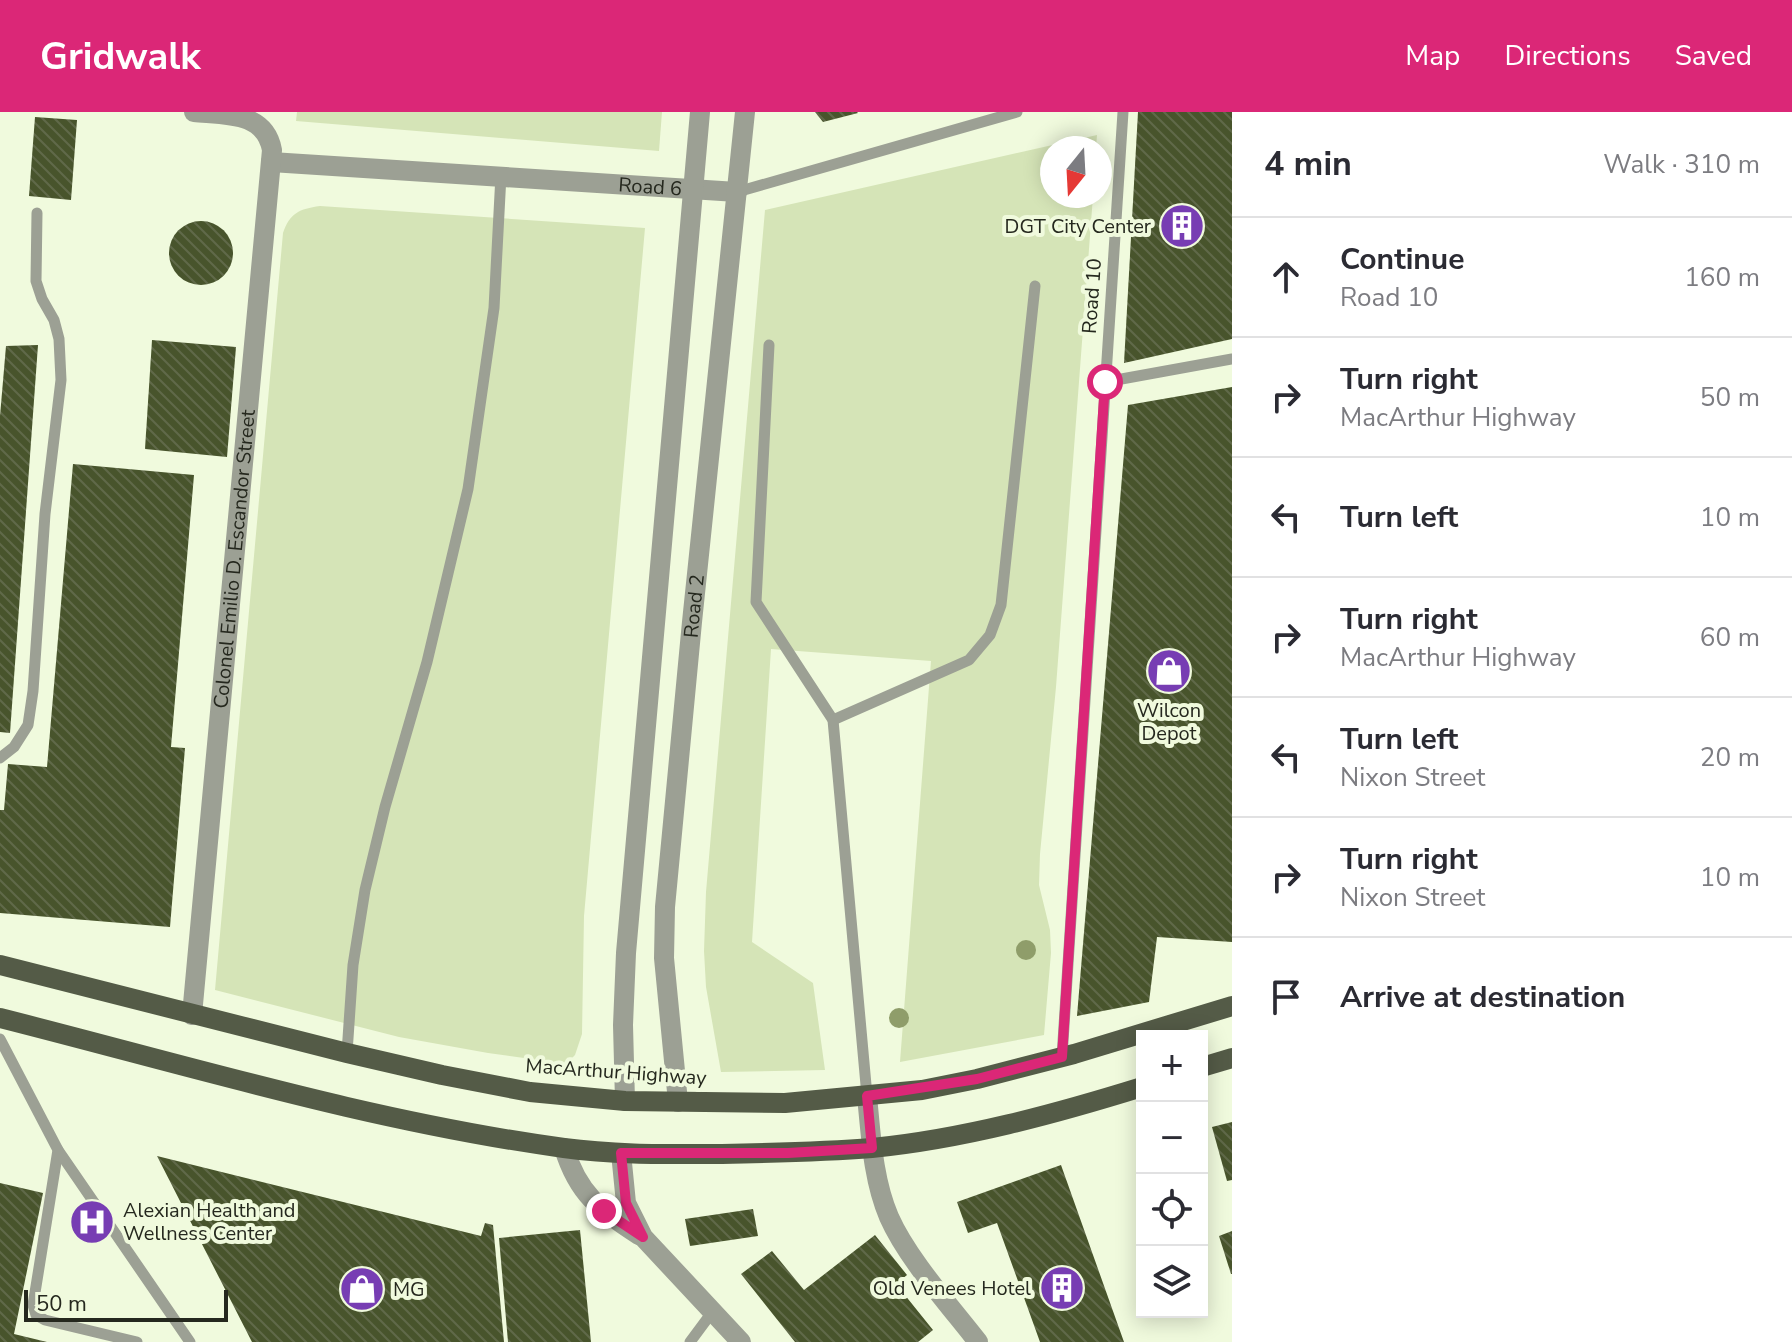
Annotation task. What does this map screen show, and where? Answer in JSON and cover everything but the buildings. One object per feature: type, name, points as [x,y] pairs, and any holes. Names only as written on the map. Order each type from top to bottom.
[{"type":"main road","name":"MacArthur Highway","points":[[1,969],[347,1053],[530,1092],[625,1101],[785,1103],[867,1096],[977,1079],[1175,1025],[1232,1006]]},
{"type":"main road","points":[[0,1018],[348,1106],[452,1129],[564,1148],[621,1153],[788,1153],[872,1148],[995,1127],[1136,1089]]},
{"type":"main road","points":[[1208,1065],[1232,1058]]},
{"type":"street","points":[[194,112],[248,114]]},
{"type":"street","name":"Road 2","points":[[625,1101],[625,980],[700,112]]},
{"type":"street","name":"Road 2","points":[[678,1102],[664,934],[692,622],[745,112]]},
{"type":"street","name":"Colonel Emilio D. Escandor Street","points":[[192,1015],[271,162],[270,139],[265,128],[248,114]]},
{"type":"street","name":"Road 6","points":[[271,162],[737,192]]},
{"type":"street","points":[[655,618],[692,622]]},
{"type":"street","points":[[867,1096],[872,1148],[890,1218],[906,1247],[978,1342]]},
{"type":"street","points":[[564,1148],[571,1171],[584,1193],[620,1223],[643,1237],[741,1342]]},
{"type":"street","points":[[621,1153],[626,1203],[643,1237]]},
{"type":"lane","name":"Road 6","points":[[737,192],[1017,112]]},
{"type":"lane","name":"Road 10","points":[[1062,1057],[1123,112]]},
{"type":"lane","points":[[347,1053],[353,965],[365,890],[385,807],[427,662],[468,489],[494,308],[501,175]]},
{"type":"lane","points":[[0,758],[14,747],[28,725],[45,514],[61,380],[59,339],[36,281],[37,213]]},
{"type":"lane","points":[[833,720],[969,660],[990,635],[1001,605],[1035,286]]},
{"type":"lane","points":[[769,345],[756,602],[833,720],[867,1096]]},
{"type":"lane","points":[[1105,382],[1232,359]]},
{"type":"lane","points":[[0,1039],[58,1150],[190,1342]]},
{"type":"lane","points":[[58,1150],[33,1305],[36,1315],[45,1320],[137,1342]]},
{"type":"lane","points":[[690,1342],[713,1311]]},
{"type":"green space","points":[[297,112],[662,112],[659,151],[296,121]]},
{"type":"green space","points":[[1040,148],[1040,208],[1092,208],[1056,687],[1040,854],[1039,885],[1050,930],[1051,953],[1044,1035],[900,1062],[931,661],[771,649],[752,942],[813,983],[825,1070],[721,1072],[706,987],[706,892],[765,210]]},
{"type":"green space","points":[[320,206],[645,228],[584,916],[582,1034],[575,1055],[566,1064],[399,1037],[215,990],[283,233],[296,213]]},
{"type":"place","name":"DGT City Center","points":[[1182,226]]},
{"type":"place","name":"Wilcon Depot","points":[[1169,671]]},
{"type":"place","name":"Alexian Health and Wellness Center","points":[[92,1222]]},
{"type":"place","name":"Old Venees Hotel","points":[[1062,1288]]},
{"type":"place","name":"MG","points":[[362,1289]]},
{"type":"route","points":[[604,1211],[643,1237],[626,1203],[621,1153],[788,1153],[872,1148],[867,1096],[922,1090],[977,1079],[1062,1057],[1105,382]]}]
